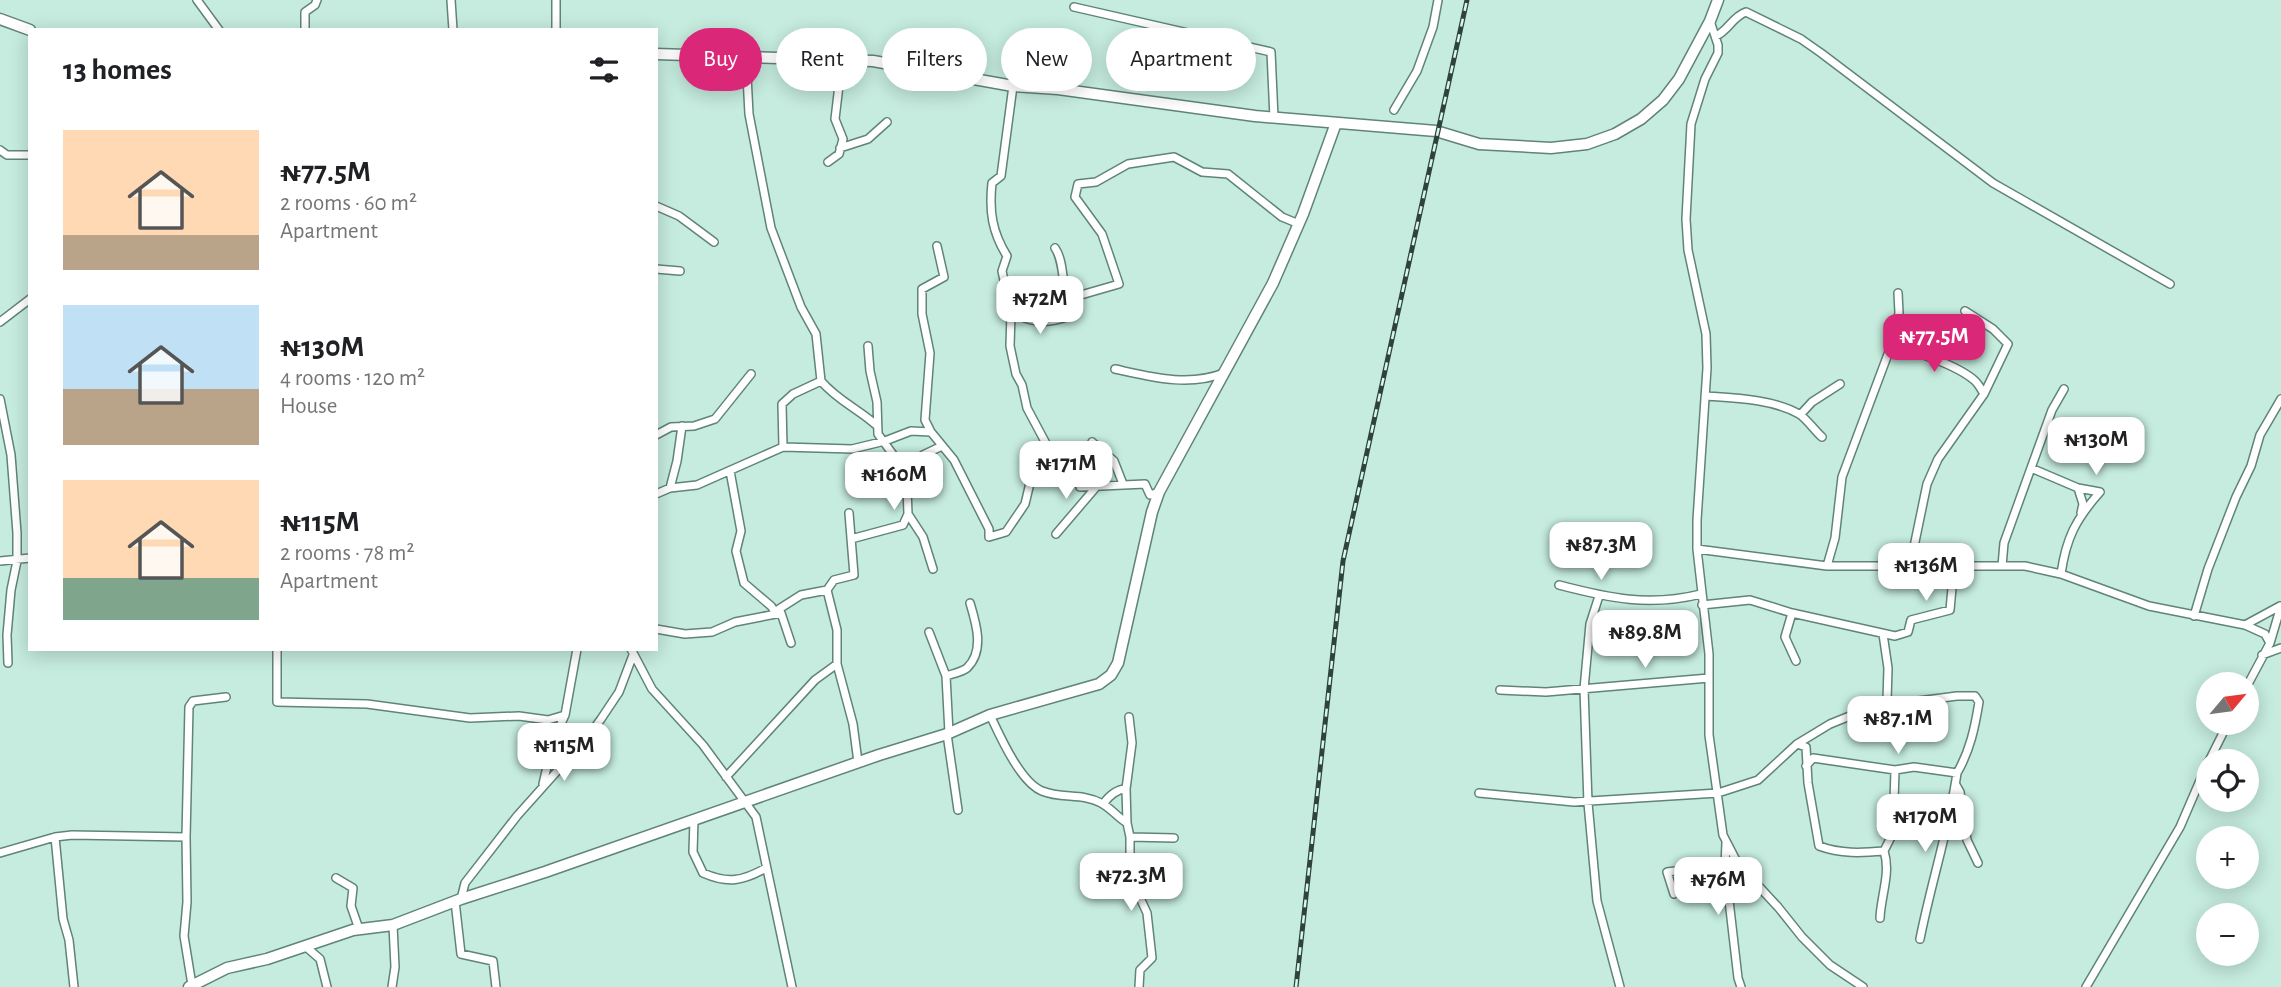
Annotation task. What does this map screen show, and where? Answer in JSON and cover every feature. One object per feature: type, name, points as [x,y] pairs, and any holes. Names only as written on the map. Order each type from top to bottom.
[{"type":"street","points":[[197,0],[218,28]]},
{"type":"street","points":[[305,28],[305,12],[315,5],[317,0]]},
{"type":"street","points":[[451,0],[453,28]]},
{"type":"street","points":[[556,0],[556,28]]},
{"type":"street","points":[[1394,110],[1417,71],[1433,27],[1438,0]]},
{"type":"street","points":[[1073,91],[1273,118],[1436,131],[1479,144],[1551,148],[1587,144],[1615,134],[1641,119],[1662,100],[1679,79],[1710,21],[1718,0]]},
{"type":"street","points":[[1074,7],[1271,52],[1273,118]]},
{"type":"street","points":[[1716,36],[1726,31],[1737,15],[1746,12],[1801,39],[1993,183],[2170,284]]},
{"type":"street","points":[[0,19],[28,29]]},
{"type":"street","points":[[1710,21],[1716,36],[1717,53],[1705,79],[1692,124],[1686,219],[1688,250],[1706,334],[1706,396],[1697,549],[1709,654],[1709,734],[1723,835],[1738,864],[1802,937],[1830,965],[1863,987]]},
{"type":"street","points":[[658,54],[679,55]]},
{"type":"street","points":[[868,61],[1001,84]]},
{"type":"street","points":[[748,91],[749,114],[771,228],[801,307],[816,334],[821,381],[834,396],[858,409],[876,425]]},
{"type":"street","points":[[828,162],[839,154],[843,139],[835,119],[838,91]]},
{"type":"street","points":[[1012,91],[1001,176],[992,183],[990,200],[993,229],[1007,256],[1002,271],[1011,313],[1010,346],[1027,408],[1050,451],[1068,461],[1070,470],[1079,479],[1080,486],[1145,484],[1150,495],[1159,492]]},
{"type":"street","points":[[840,148],[868,139],[887,122]]},
{"type":"street","points":[[226,697],[193,701],[189,707],[187,902],[184,936],[190,986],[226,968],[268,959],[359,929],[393,925],[458,900],[948,733],[990,715],[1099,684],[1111,675],[1118,663],[1152,512],[1159,492],[1273,283],[1299,224],[1335,123]]},
{"type":"street","points":[[0,150],[7,155],[28,155]]},
{"type":"street","points":[[1055,248],[1060,255],[1062,281],[1067,299],[1119,284],[1102,234],[1075,197],[1078,184],[1096,182],[1128,164],[1174,157],[1202,172],[1228,174],[1282,217],[1299,224]]},
{"type":"street","points":[[658,207],[679,216],[714,242]]},
{"type":"street","points":[[937,246],[944,277],[922,289],[922,314],[930,353],[925,420],[931,432],[954,460],[989,529],[989,537],[1006,532],[1025,504],[1030,484],[1028,463]]},
{"type":"street","points":[[658,269],[680,271]]},
{"type":"street","points":[[1827,566],[1835,538],[1842,477],[1891,346],[1899,313],[1898,293]]},
{"type":"street","points":[[0,322],[28,301]]},
{"type":"street","points":[[1910,566],[1927,484],[1938,459],[1984,394],[2008,344],[1993,329],[1965,311]]},
{"type":"street","points":[[1011,313],[1032,321],[1052,322],[1069,316]]},
{"type":"street","points":[[851,539],[903,525],[908,514],[907,489],[897,460],[878,434],[877,402],[868,346]]},
{"type":"street","points":[[1891,346],[1937,360],[1974,380],[1984,394]]},
{"type":"street","points":[[1115,369],[1158,378],[1194,381],[1225,373]]},
{"type":"street","points":[[658,434],[671,427],[694,426],[715,419],[751,374]]},
{"type":"street","points":[[783,447],[782,404],[793,394],[821,381]]},
{"type":"street","points":[[1801,414],[1812,402],[1840,384]]},
{"type":"street","points":[[2003,566],[2004,543],[2052,410],[2064,389]]},
{"type":"street","points":[[1706,396],[1743,397],[1801,414],[1811,429],[1822,437]]},
{"type":"street","points":[[2194,616],[2208,569],[2236,497],[2252,466],[2260,435],[2281,399]]},
{"type":"street","points":[[0,400],[10,455],[17,561],[10,601],[8,663]]},
{"type":"street","points":[[670,488],[682,426]]},
{"type":"street","points":[[658,493],[670,488],[697,485],[783,447],[852,449],[911,431],[931,432]]},
{"type":"street","points":[[1092,442],[1114,461],[1123,484]]},
{"type":"street","points":[[902,476],[923,456],[942,446]]},
{"type":"street","points":[[2031,468],[2078,488],[2100,492],[2081,513],[2072,530],[2061,574]]},
{"type":"street","points":[[730,471],[741,531],[736,551],[744,583],[778,613],[791,643]]},
{"type":"street","points":[[1056,534],[1097,486]]},
{"type":"street","points":[[2078,488],[2081,513]]},
{"type":"street","points":[[778,613],[779,609],[801,595],[827,590],[834,580],[854,575],[849,513]]},
{"type":"street","points":[[908,514],[923,537],[933,569]]},
{"type":"street","points":[[1697,549],[1827,566],[2025,566],[2061,574],[2149,606],[2194,616],[2219,618],[2277,637]]},
{"type":"street","points":[[0,561],[28,558]]},
{"type":"street","points":[[1702,605],[1749,600],[1792,613],[1895,636],[1909,632],[1910,620],[1950,610],[1954,566]]},
{"type":"street","points":[[1559,585],[1599,596],[1672,601],[1701,594]]},
{"type":"street","points":[[827,590],[837,630],[836,664],[853,724],[858,762]]},
{"type":"street","points":[[1599,596],[1590,624],[1584,689],[1587,801],[1597,901],[1620,987]]},
{"type":"street","points":[[946,676],[966,669],[976,653],[978,631],[970,603]]},
{"type":"street","points":[[2245,625],[2280,606]]},
{"type":"street","points":[[2254,672],[2262,656],[2277,637],[2280,606]]},
{"type":"street","points":[[658,629],[685,634],[712,632],[735,622],[778,613]]},
{"type":"street","points":[[1792,613],[1784,637],[1797,661]]},
{"type":"street","points":[[929,632],[946,676],[948,733],[958,810]]},
{"type":"street","points":[[1883,634],[1888,668],[1888,701]]},
{"type":"street","points":[[2262,656],[2281,648]]},
{"type":"street","points":[[276,651],[277,702],[367,704],[470,718],[519,716],[548,720],[565,715]]},
{"type":"street","points":[[542,787],[554,741],[565,715],[577,651]]},
{"type":"street","points":[[632,652],[652,689],[703,745],[759,824],[792,987]]},
{"type":"street","points":[[496,987],[493,961],[461,954],[458,900],[465,883],[542,787],[573,757],[601,719],[619,692],[632,652]]},
{"type":"street","points":[[726,777],[815,680],[836,664]]},
{"type":"street","points":[[1500,690],[1546,692],[1709,678]]},
{"type":"street","points":[[1479,793],[1574,802],[1718,793],[1758,780],[1797,744],[1830,724],[1888,701],[1895,704],[1975,696],[1979,702],[1975,727],[1965,760],[1957,773],[1948,825],[1920,939]]},
{"type":"street","points":[[990,715],[1015,764],[1042,791],[1082,796],[1103,804],[1115,816],[1128,823]]},
{"type":"street","points":[[1129,717],[1132,743],[1126,789],[1130,876],[1147,913],[1152,958],[1140,970],[1139,987]]},
{"type":"street","points":[[1797,744],[1806,747],[1806,766],[1819,846],[1856,853],[1884,851]]},
{"type":"street","points":[[1806,766],[1813,758],[1895,770],[1914,767],[1957,773]]},
{"type":"street","points":[[1880,918],[1888,863],[1884,851],[1893,833],[1895,770]]},
{"type":"street","points":[[1955,785],[1960,792],[1967,840],[1978,863]]},
{"type":"street","points":[[1103,804],[1108,796],[1120,789],[1126,789]]},
{"type":"street","points":[[2086,987],[2180,827],[2196,791]]},
{"type":"street","points":[[694,820],[692,852],[703,873],[718,879],[746,880],[766,868]]},
{"type":"street","points":[[0,853],[55,837],[72,835],[186,837]]},
{"type":"street","points":[[55,837],[62,919],[69,940],[74,987]]},
{"type":"street","points":[[1130,837],[1174,838]]},
{"type":"street","points":[[1726,842],[1726,864],[1741,987]]},
{"type":"street","points":[[1674,894],[1667,872],[1726,864]]},
{"type":"street","points":[[336,878],[353,888],[351,906],[359,929]]},
{"type":"street","points":[[392,987],[395,967],[393,925]]},
{"type":"street","points":[[305,946],[320,959],[327,987]]},
{"type":"railway","points":[[1296,987],[1343,561],[1467,0]]}]
